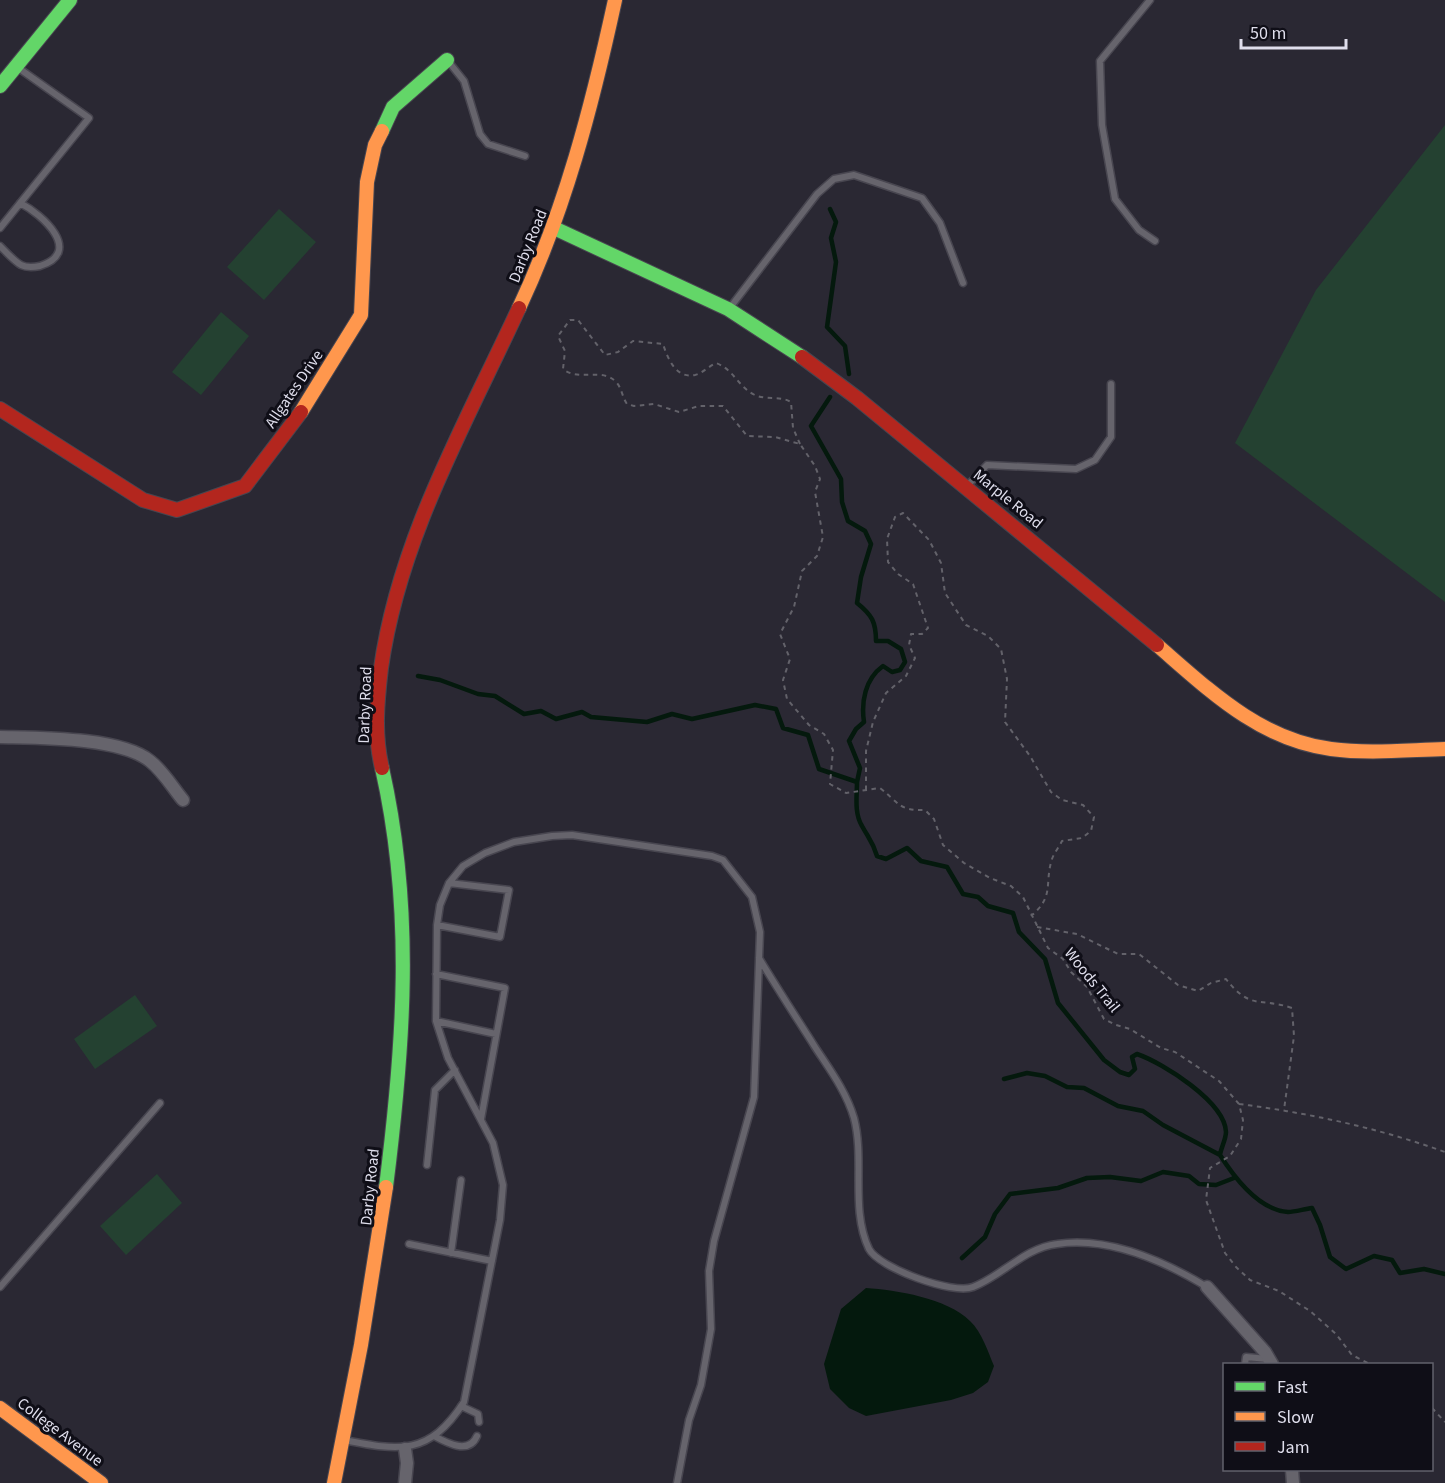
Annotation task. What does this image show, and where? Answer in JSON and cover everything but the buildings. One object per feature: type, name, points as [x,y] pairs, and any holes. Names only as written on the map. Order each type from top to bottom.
[{"type":"street","points":[[0,86],[70,0]]},
{"type":"street","name":"Darby Road","points":[[334,1483],[383,1223],[398,1068],[404,923],[394,838],[377,737],[380,679],[389,621],[411,541],[527,292],[554,228],[580,153],[615,0]]},
{"type":"street","name":"Allgates Drive","points":[[0,409],[143,501],[177,510],[213,500],[245,486],[313,395],[362,315],[367,182],[375,145],[393,107],[447,60]]},
{"type":"street","name":"Marple Road","points":[[554,228],[728,309],[783,342],[966,487],[1224,703],[1249,721],[1292,742],[1322,750],[1353,752],[1445,749]]},
{"type":"street","points":[[0,737],[69,739],[113,746],[150,760],[183,800]]},
{"type":"street","points":[[1207,1287],[1270,1362]]},
{"type":"street","name":"College Avenue","points":[[0,1408],[101,1483]]},
{"type":"street","points":[[405,1449],[407,1463],[405,1483]]},
{"type":"lane","points":[[1149,0],[1100,61],[1102,125],[1115,199],[1139,230],[1155,241]]},
{"type":"lane","points":[[447,60],[464,81],[480,134],[488,144],[525,156]]},
{"type":"lane","points":[[0,228],[89,118],[16,66]]},
{"type":"lane","points":[[728,309],[817,194],[834,179],[854,175],[922,198],[940,223],[963,283]]},
{"type":"lane","points":[[0,246],[22,265],[34,267],[55,258],[59,251],[59,241],[52,227],[35,210],[20,203]]},
{"type":"lane","points":[[966,487],[987,465],[1076,469],[1095,460],[1111,437],[1111,384]]},
{"type":"lane","points":[[343,1440],[383,1448],[405,1449],[434,1436],[446,1427],[461,1407],[467,1392],[503,1204],[503,1185],[493,1143],[455,1070],[436,1021],[437,925],[440,905],[449,883],[463,866],[485,853],[514,842],[572,835],[712,856],[728,866],[752,897],[760,932],[754,1097],[714,1241],[710,1271],[711,1329],[701,1384],[689,1420],[677,1483]]},
{"type":"lane","points":[[437,925],[500,937],[509,890],[449,883]]},
{"type":"lane","points":[[759,958],[845,1094],[859,1149],[859,1187],[863,1228],[870,1250],[881,1261],[916,1277],[945,1286],[971,1288],[1027,1254],[1056,1244],[1088,1243],[1124,1249],[1183,1272],[1207,1287]]},
{"type":"lane","points":[[436,974],[505,988],[481,1120]]},
{"type":"lane","points":[[436,1021],[496,1034]]},
{"type":"lane","points":[[427,1165],[435,1090],[455,1070]]},
{"type":"lane","points":[[0,1287],[160,1103]]},
{"type":"lane","points":[[452,1253],[462,1180]]},
{"type":"lane","points":[[409,1244],[492,1262]]},
{"type":"lane","points":[[1245,1363],[1246,1357],[1270,1362]]},
{"type":"lane","points":[[461,1407],[478,1414],[479,1422]]},
{"type":"lane","points":[[434,1436],[453,1445],[467,1446],[475,1442],[477,1436]]},
{"type":"path","name":"Woods Trail","points":[[800,444],[775,437],[747,436],[723,406],[699,406],[679,412],[654,404],[634,406],[627,404],[620,388],[606,375],[572,376],[562,369],[566,351],[558,336],[570,320],[578,320],[605,355],[618,352],[633,341],[663,344],[672,366],[681,373],[694,375],[716,363],[727,367],[747,391],[756,396],[783,397],[791,402],[793,428],[800,444],[815,466],[819,479],[815,492],[824,537],[817,556],[802,571],[794,607],[780,634],[790,659],[783,680],[787,699],[797,713],[830,741],[833,750],[830,784],[846,793],[880,788],[897,806],[910,811],[925,810],[934,819],[943,845],[964,863],[990,878],[1011,886],[1023,897],[1048,948],[1063,959],[1071,972],[1087,987],[1104,1019],[1130,1029],[1161,1048],[1175,1052],[1220,1081],[1239,1104]]},
{"type":"path","points":[[865,790],[866,751],[873,722],[886,693],[906,676],[915,658],[909,645],[911,634],[921,634],[928,628],[913,584],[898,574],[888,562],[886,539],[895,517],[903,513],[928,540],[941,563],[945,593],[966,625],[988,636],[1000,649],[1007,679],[1005,722],[1030,756],[1051,792],[1062,801],[1083,805],[1094,816],[1091,831],[1082,838],[1062,841],[1052,859],[1050,885],[1044,905],[1031,916]]},
{"type":"path","points":[[1037,927],[1077,934],[1118,954],[1138,954],[1178,985],[1198,991],[1226,978],[1252,1002],[1278,1004],[1292,1008],[1294,1036],[1284,1110]]},
{"type":"path","points":[[1366,1363],[1352,1355],[1336,1334],[1310,1311],[1279,1291],[1250,1280],[1236,1267],[1225,1253],[1206,1200],[1210,1168],[1230,1156],[1241,1138],[1243,1120],[1239,1104],[1284,1110],[1401,1137],[1445,1152]]},
{"type":"path","points":[[1433,1410],[1445,1422]]},
{"type":"shaded area","points":[[1445,125],[1445,602],[1235,443],[1316,290]]},
{"type":"shaded area","points":[[279,209],[316,242],[264,300],[227,267]]},
{"type":"shaded area","points":[[221,312],[249,336],[201,395],[172,372]]},
{"type":"shaded area","points":[[135,995],[157,1026],[95,1069],[74,1039]]},
{"type":"shaded area","points":[[157,1174],[182,1203],[126,1255],[100,1226]]},
{"type":"shaded area","points":[[866,1288],[921,1297],[948,1306],[960,1313],[978,1331],[994,1366],[988,1382],[973,1393],[951,1400],[866,1416],[849,1408],[830,1389],[824,1364],[841,1309]]},
{"type":"waterway","points":[[830,209],[836,222],[831,238],[836,262],[827,327],[845,346],[849,374]]},
{"type":"waterway","points":[[830,397],[811,426],[841,479],[842,502],[848,521],[865,531],[871,544],[861,577],[857,603],[872,619],[876,641],[888,641],[901,649],[905,662],[900,670],[892,672],[883,666],[868,684],[863,707],[864,722],[856,729],[849,741],[860,768],[857,782]]},
{"type":"waterway","points":[[418,676],[440,680],[478,694],[495,696],[524,714],[541,711],[556,719],[582,712],[591,717],[647,722],[672,714],[692,719],[755,705],[776,709],[783,728],[808,735],[819,769],[857,782],[856,804],[859,821],[877,856],[886,859],[907,848],[921,861],[947,867],[963,894],[978,897],[988,906],[1013,913],[1019,932],[1045,959],[1058,1003],[1104,1060],[1120,1072],[1129,1075],[1135,1069],[1132,1057],[1137,1054],[1162,1066],[1191,1085],[1215,1108],[1223,1120],[1226,1132],[1220,1155],[1232,1173],[1257,1199],[1277,1210],[1288,1212],[1312,1208],[1330,1257],[1346,1269],[1374,1256],[1392,1260],[1400,1273],[1424,1269],[1445,1274]]},
{"type":"waterway","points":[[1004,1079],[1027,1073],[1045,1076],[1067,1087],[1084,1088],[1118,1106],[1143,1111],[1163,1125],[1220,1155]]},
{"type":"waterway","points":[[962,1258],[985,1237],[995,1214],[1010,1194],[1058,1188],[1087,1178],[1110,1177],[1141,1181],[1163,1172],[1189,1176],[1199,1184],[1216,1185],[1234,1178]]},
{"type":"traffic: fast","points":[[0,86],[70,0]]},
{"type":"traffic: fast","points":[[382,131],[393,107],[447,60]]},
{"type":"traffic: fast","points":[[554,228],[728,309],[802,357]]},
{"type":"traffic: fast","points":[[382,768],[399,873],[403,977],[397,1081],[386,1187]]},
{"type":"traffic: slow","points":[[519,308],[550,233],[576,157],[615,0]]},
{"type":"traffic: slow","points":[[301,412],[361,315],[367,182],[375,145],[382,131]]},
{"type":"traffic: slow","points":[[1157,645],[1237,710],[1258,724],[1305,744],[1359,751],[1445,749]]},
{"type":"traffic: slow","points":[[334,1483],[361,1345],[386,1187]]},
{"type":"traffic: slow","points":[[0,1408],[101,1483]]},
{"type":"traffic: jam","points":[[382,768],[377,731],[381,668],[390,620],[403,574],[436,484],[519,308]]},
{"type":"traffic: jam","points":[[802,357],[857,398],[1157,645]]},
{"type":"traffic: jam","points":[[0,409],[143,500],[177,510],[245,486],[301,412]]}]
